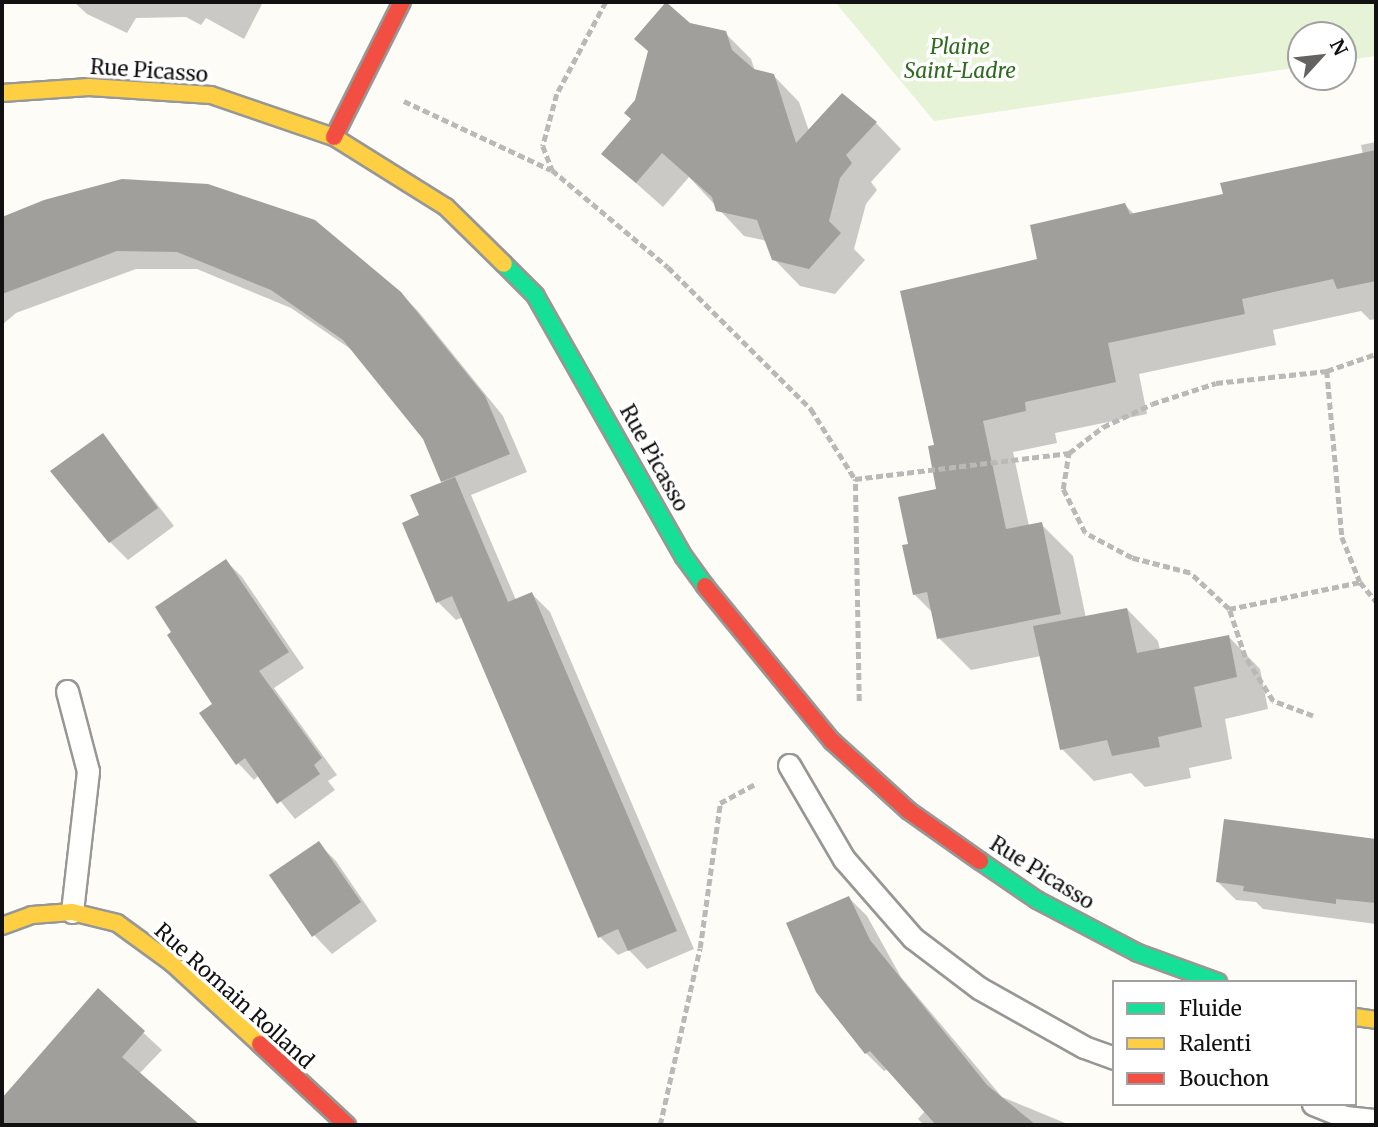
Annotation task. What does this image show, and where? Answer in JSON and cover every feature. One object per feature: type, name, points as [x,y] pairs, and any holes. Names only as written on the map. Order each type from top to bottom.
[{"type":"street","points":[[334,137],[402,2]]},
{"type":"street","name":"Rue Picasso","points":[[2,93],[89,87],[211,95],[334,137],[446,207],[535,295],[684,557],[733,624],[832,741],[909,810],[1037,900],[1138,953],[1212,980]]},
{"type":"street","name":"Rue Romain Rolland","points":[[2,926],[32,915],[72,912],[117,923],[172,962],[346,1125]]},
{"type":"street","points":[[1357,1017],[1376,1020]]},
{"type":"lane","points":[[67,691],[89,771],[72,912]]},
{"type":"lane","points":[[789,765],[844,859],[913,938],[979,988],[1084,1047],[1112,1057]]},
{"type":"lane","points":[[1138,953],[1149,980]]},
{"type":"lane","points":[[1318,1106],[1345,1117],[1376,1120]]},
{"type":"path","points":[[552,170],[544,146],[557,94],[606,2]]},
{"type":"path","points":[[362,82],[552,170],[668,267],[811,409],[855,479],[862,696],[832,741]]},
{"type":"path","points":[[855,479],[1069,453],[1103,427],[1152,404],[1216,383],[1327,371],[1376,354]]},
{"type":"path","points":[[1327,371],[1342,537],[1360,582],[1376,601]]},
{"type":"path","points":[[1069,453],[1063,489],[1085,533],[1132,558],[1190,573],[1229,609],[1245,657],[1273,702],[1313,716]]},
{"type":"path","points":[[1229,609],[1360,582]]},
{"type":"path","points":[[660,1125],[701,948],[720,803],[789,765]]},
{"type":"green space","name":"Plaine Saint-Ladre","points":[[835,2],[1376,2],[1376,56],[1357,59],[1357,21],[1287,21],[1287,69],[934,121]]},
{"type":"building","points":[[666,2],[690,23],[726,31],[732,50],[754,69],[774,74],[796,143],[842,93],[877,122],[846,155],[852,163],[840,178],[829,221],[841,233],[809,269],[772,260],[757,220],[716,211],[712,197],[662,153],[636,183],[601,154],[631,119],[624,113],[635,100],[648,51],[634,39]]},
{"type":"building","points":[[1376,150],[1376,281],[1337,289],[1333,279],[1242,299],[1245,314],[1108,343],[1116,382],[1025,402],[1026,411],[983,421],[1006,529],[1042,522],[1061,614],[937,639],[927,592],[913,595],[902,545],[908,544],[898,497],[936,489],[928,446],[934,445],[900,291],[1037,259],[1030,225],[1125,203],[1130,214],[1223,194],[1220,183]]},
{"type":"building","points":[[122,179],[208,184],[315,220],[401,292],[485,396],[510,454],[441,482],[423,439],[343,340],[271,290],[177,252],[117,251],[2,294],[2,217],[44,200]]},
{"type":"building","points":[[103,433],[158,508],[109,543],[50,471]]},
{"type":"building","points":[[455,477],[508,602],[532,592],[677,931],[628,951],[618,929],[598,938],[452,596],[436,603],[402,523],[419,515],[410,495]]},
{"type":"building","points":[[226,559],[289,652],[259,671],[322,758],[314,765],[320,774],[277,804],[245,758],[236,765],[199,713],[212,704],[167,635],[171,632],[155,607]]},
{"type":"building","points":[[1127,608],[1137,653],[1229,635],[1237,677],[1194,687],[1202,727],[1158,737],[1160,747],[1112,756],[1107,740],[1060,750],[1033,626]]},
{"type":"building","points":[[1224,819],[1376,839],[1376,903],[1336,899],[1336,904],[1243,891],[1244,886],[1216,882]]},
{"type":"building","points":[[319,841],[361,902],[312,937],[269,875]]},
{"type":"building","points":[[849,896],[870,940],[987,1085],[1036,1125],[936,1125],[870,1051],[865,1054],[816,992],[786,923]]},
{"type":"building","points":[[98,988],[145,1031],[122,1057],[200,1125],[2,1125],[2,1098]]},
{"type":"traffic: fast","points":[[504,264],[535,295],[684,557],[705,586]]},
{"type":"traffic: fast","points":[[980,861],[1037,900],[1138,953],[1212,980]]},
{"type":"traffic: slow","points":[[2,93],[89,87],[211,95],[334,137],[446,207],[504,264]]},
{"type":"traffic: slow","points":[[2,926],[32,915],[72,912],[117,923],[172,963],[260,1044]]},
{"type":"traffic: slow","points":[[1357,1017],[1376,1020]]},
{"type":"traffic: jam","points":[[334,137],[402,2]]},
{"type":"traffic: jam","points":[[705,586],[832,741],[909,811],[980,861]]},
{"type":"traffic: jam","points":[[260,1044],[347,1125]]}]
